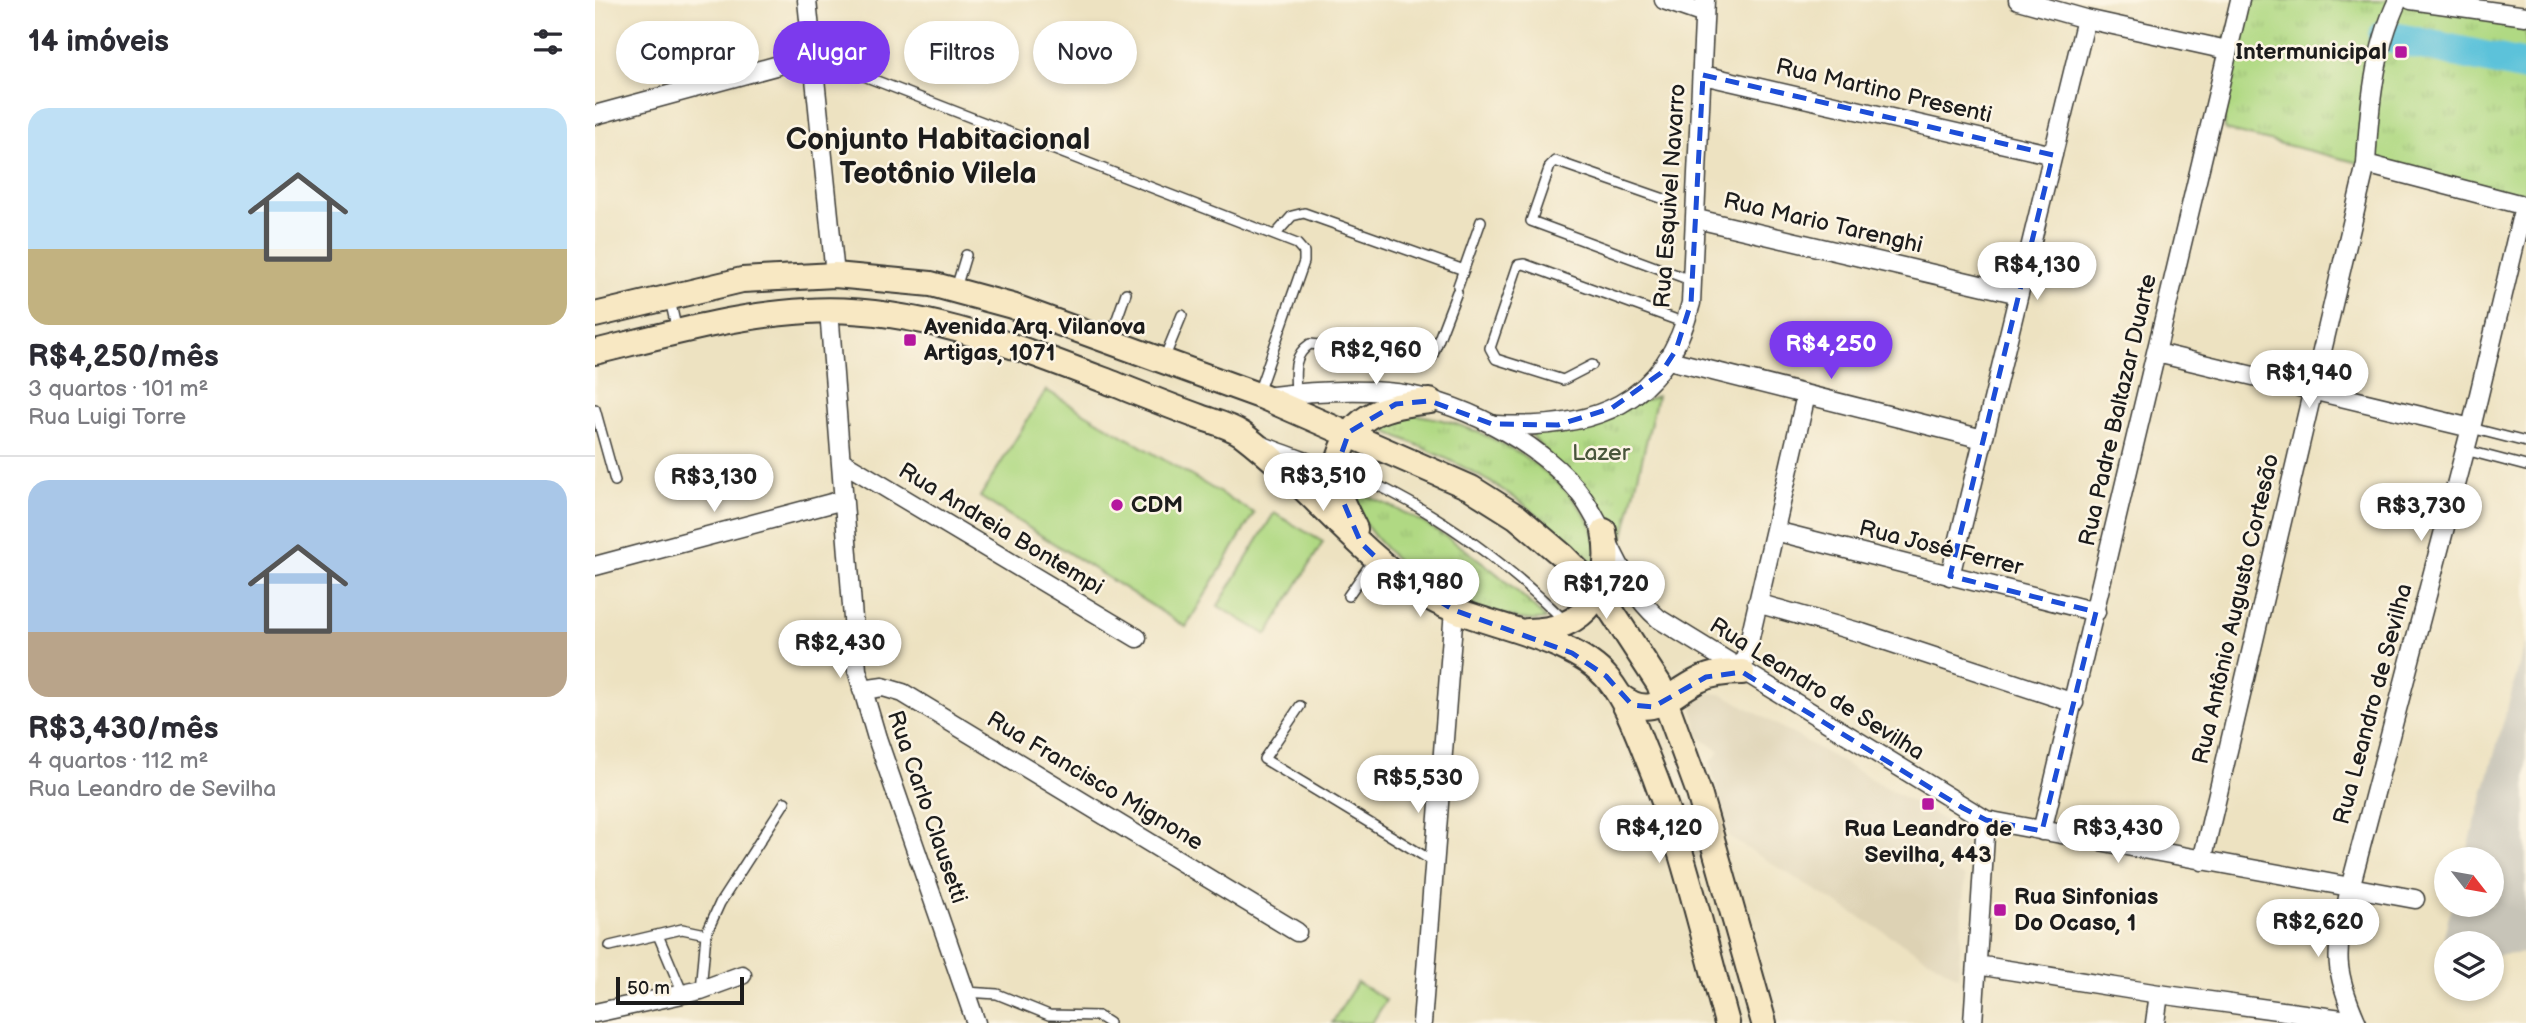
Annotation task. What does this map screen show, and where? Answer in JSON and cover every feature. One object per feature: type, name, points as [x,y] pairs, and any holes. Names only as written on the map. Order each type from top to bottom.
[{"type":"main road","points":[[595,315],[742,280],[835,275],[893,278],[956,290],[1109,341],[1260,396],[1349,432],[1471,488],[1517,517],[1563,556],[1599,592],[1660,684],[1699,793],[1764,1023]]},
{"type":"main road","points":[[595,352],[735,319],[828,310],[907,319],[1003,344],[1239,431],[1368,550],[1425,595],[1454,610],[1554,644],[1606,676],[1621,696],[1671,822],[1727,1023]]},
{"type":"main road","points":[[1368,550],[1339,492],[1336,470],[1349,432],[1378,410],[1396,404],[1430,401]]},
{"type":"main road","points":[[1516,632],[1549,631],[1581,617],[1599,592],[1608,554],[1604,531]]},
{"type":"main road","points":[[1621,696],[1632,705],[1644,708],[1706,677],[1742,671]]},
{"type":"street","points":[[807,0],[809,21]]},
{"type":"street","points":[[1664,0],[1704,7]]},
{"type":"street","points":[[2018,0],[2087,19],[2227,50]]},
{"type":"street","name":"Rua Padre Baltazar Duarte","points":[[2042,831],[2241,0]]},
{"type":"street","name":"Rua Antônio Augusto Cortesão","points":[[2201,862],[2365,164],[2383,36],[2398,0]]},
{"type":"street","points":[[2411,0],[2526,16]]},
{"type":"street","name":"Rua Esquivel Navarro","points":[[1492,424],[1537,427],[1588,416],[1641,392],[1669,360],[1686,323],[1693,281],[1704,7]]},
{"type":"street","points":[[1950,576],[2087,19]]},
{"type":"street","points":[[595,115],[773,67]]},
{"type":"street","name":"Rua Martino Presenti","points":[[1703,75],[2053,155]]},
{"type":"street","points":[[814,84],[835,275]]},
{"type":"street","points":[[2365,164],[2525,206]]},
{"type":"street","name":"Rua Leandro de Sevilha","points":[[2350,888],[2471,428],[2525,206]]},
{"type":"street","name":"Rua Mario Tarenghi","points":[[1697,219],[2019,294]]},
{"type":"street","name":"Rua Carlo Clausetti","points":[[828,310],[854,650],[862,690],[977,1023]]},
{"type":"street","points":[[2157,353],[2471,428]]},
{"type":"street","points":[[1669,360],[1983,439]]},
{"type":"street","name":"Rua Leandro de Sevilha","points":[[1260,396],[1389,392],[1430,401],[1492,424],[1557,469],[1581,495],[1604,531],[1631,587],[1645,607],[1742,671],[1986,820],[2201,862],[2415,899]]},
{"type":"street","points":[[1742,671],[1806,395]]},
{"type":"street","name":"Rua Andreia Bontempi","points":[[841,461],[1137,638]]},
{"type":"street","points":[[595,566],[843,500]]},
{"type":"street","name":"Rua José Ferrer","points":[[1775,531],[2096,611]]},
{"type":"street","points":[[1757,603],[2074,704]]},
{"type":"street","points":[[1422,1023],[1454,610]]},
{"type":"street","name":"Rua Francisco Mignone","points":[[862,690],[883,687],[903,693],[1297,932]]},
{"type":"street","points":[[1973,1023],[1986,820]]},
{"type":"street","points":[[1977,965],[2357,1022],[2337,967],[2337,952],[2350,888]]},
{"type":"street","points":[[595,1013],[701,990],[742,975]]},
{"type":"street","points":[[2155,1023],[2158,994]]},
{"type":"lane","points":[[885,84],[1297,244],[1304,252],[1304,262],[1260,396]]},
{"type":"lane","points":[[1667,200],[1555,161],[1550,166],[1531,221],[1693,281]]},
{"type":"lane","points":[[1275,235],[1292,216],[1304,213],[1464,270]]},
{"type":"lane","points":[[1296,393],[1296,360],[1302,349],[1310,344],[1432,357],[1481,220]]},
{"type":"lane","points":[[956,290],[966,255]]},
{"type":"lane","points":[[1592,365],[1563,380],[1496,359],[1491,354],[1490,348],[1518,265],[1524,264],[1686,323]]},
{"type":"lane","points":[[1109,341],[1126,293]]},
{"type":"lane","points":[[670,297],[678,332]]},
{"type":"lane","points":[[1163,361],[1182,315]]},
{"type":"lane","points":[[595,409],[615,481]]},
{"type":"lane","points":[[2471,428],[2526,442]]},
{"type":"lane","points":[[1239,431],[1388,491],[1472,540],[1521,577],[1569,624]]},
{"type":"lane","points":[[2465,450],[2526,466]]},
{"type":"lane","points":[[1348,596],[1368,550]]},
{"type":"lane","points":[[1300,706],[1264,759],[1434,862]]},
{"type":"lane","points":[[701,990],[706,934],[720,902],[785,802]]},
{"type":"lane","points":[[610,946],[682,929],[706,934]]},
{"type":"lane","points":[[659,935],[683,994]]},
{"type":"lane","points":[[966,992],[997,994],[1049,1015],[1098,1016],[1109,1023]]},
{"type":"highlighted area","points":[[1703,75],[2053,155],[1950,576],[2096,612],[2042,831],[1986,820],[1963,808],[1742,672],[1706,677],[1653,707],[1632,705],[1606,676],[1572,653],[1454,610],[1392,573],[1361,543],[1339,492],[1336,469],[1349,432],[1396,404],[1430,401],[1492,424],[1558,425],[1612,408],[1661,373],[1676,350],[1691,303]]},
{"type":"shaded area","points":[[2526,641],[2526,953],[2504,955],[2504,931],[2445,931],[2449,917],[2504,917],[2504,847],[2468,847]]},
{"type":"shaded area","points":[[1705,692],[1725,695],[1957,828],[1966,841],[1968,865],[1960,866],[1956,873],[1965,877],[1958,977],[1730,838],[1710,763],[1720,751],[1699,737],[1693,710],[1695,702]]},
{"type":"green space","points":[[2245,0],[2446,0],[2526,23],[2526,200],[2225,130],[2219,48]]},
{"type":"green space","name":"CDM","points":[[1046,390],[1254,513],[1186,627],[980,497]]},
{"type":"green space","name":"Lazer","points":[[1657,396],[1623,540],[1530,434]]},
{"type":"green space","points":[[1405,414],[1457,424],[1484,435],[1511,448],[1558,483],[1577,503],[1591,525],[1596,543],[1596,573],[1560,534],[1513,497],[1469,470],[1373,426]]},
{"type":"green space","points":[[1344,488],[1401,511],[1453,541],[1501,577],[1546,619],[1522,619],[1472,607],[1421,580],[1405,568],[1377,539],[1353,506]]},
{"type":"green space","points":[[1274,513],[1323,542],[1267,635],[1218,606]]},
{"type":"green space","points":[[1357,982],[1386,1000],[1372,1023],[1332,1023]]},
{"type":"waterway","points":[[2384,36],[2526,66]]},
{"type":"place","name":"Intermunicipal","points":[[2401,52]]},
{"type":"place","name":"Avenida Arq. Vilanova Artigas, 1071","points":[[910,340]]},
{"type":"place","name":"CDM","points":[[1117,505]]},
{"type":"place","name":"Rua Leandro de Sevilha, 443","points":[[1928,804]]},
{"type":"place","name":"Rua Sinfonias Do Ocaso, 1","points":[[2000,910]]},
{"type":"district","name":"Conjunto Habitacional Teotônio Vilela","points":[[938,157]]}]
